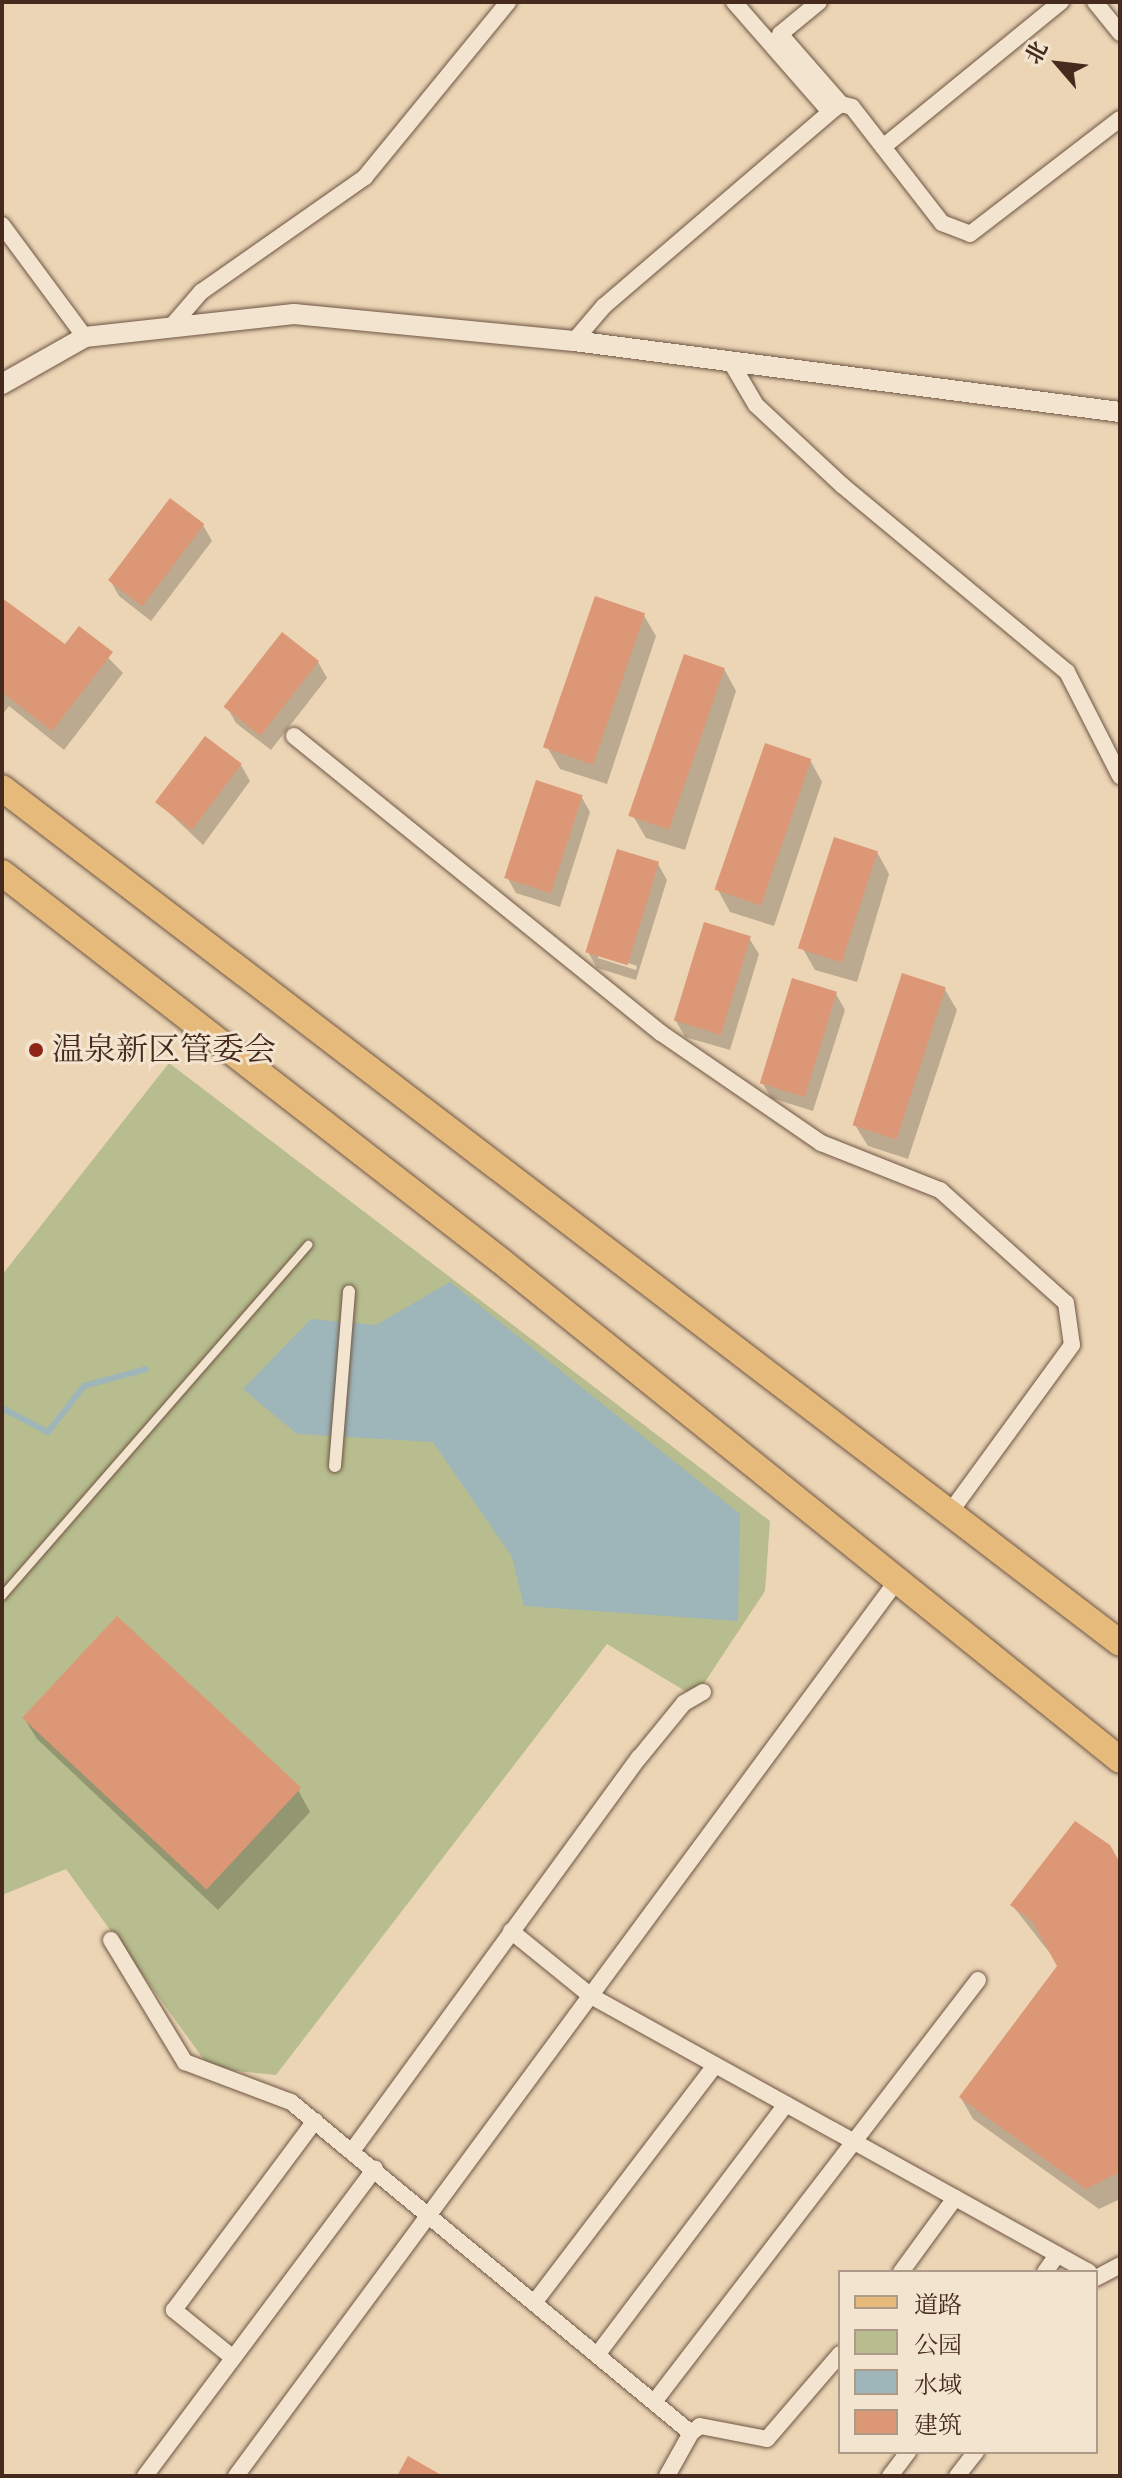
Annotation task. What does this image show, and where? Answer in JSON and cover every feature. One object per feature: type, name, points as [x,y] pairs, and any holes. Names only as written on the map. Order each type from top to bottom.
[{"type":"main road","points":[[2,788],[1120,1643]]},
{"type":"main road","points":[[2,873],[898,1579],[1120,1760]]},
{"type":"street","points":[[170,328],[201,292],[365,177],[508,2]]},
{"type":"street","points":[[734,2],[835,108]]},
{"type":"street","points":[[819,2],[780,34],[835,108]]},
{"type":"street","points":[[883,147],[1061,2]]},
{"type":"street","points":[[1095,2],[1120,33]]},
{"type":"street","points":[[574,341],[604,306],[835,108],[852,107],[942,223],[970,234],[1120,119]]},
{"type":"street","points":[[2,225],[85,337]]},
{"type":"street","points":[[2,384],[85,337],[294,314],[729,359],[1120,412]]},
{"type":"street","points":[[729,359],[778,426],[1067,672],[1120,776]]},
{"type":"street","points":[[294,736],[661,1033],[821,1143],[940,1190],[1066,1303],[1072,1345],[950,1512]]},
{"type":"street","points":[[335,1466],[349,1292]]},
{"type":"street","points":[[236,2476],[898,1579]]},
{"type":"street","points":[[352,2151],[672,1716],[703,1692]]},
{"type":"street","points":[[511,1931],[591,1996],[1085,2270]]},
{"type":"street","points":[[111,1940],[185,2062],[213,2078],[279,2095],[315,2121],[691,2433]]},
{"type":"street","points":[[654,2402],[978,1980]]},
{"type":"street","points":[[534,2303],[715,2065]]},
{"type":"street","points":[[597,2355],[786,2104]]},
{"type":"street","points":[[232,2357],[174,2310],[315,2121]]},
{"type":"street","points":[[145,2476],[375,2169]]},
{"type":"street","points":[[902,2270],[955,2198]]},
{"type":"street","points":[[1046,2270],[1057,2255]]},
{"type":"street","points":[[1098,2276],[1120,2265]]},
{"type":"street","points":[[667,2476],[691,2433],[700,2426],[767,2439],[838,2356]]},
{"type":"street","points":[[890,2476],[906,2454]]},
{"type":"street","points":[[957,2476],[974,2454]]},
{"type":"lane","points":[[2,1596],[308,1245]]},
{"type":"green space","points":[[169,1063],[770,1521],[765,1591],[695,1697],[607,1644],[276,2075],[210,2068],[66,1869],[2,1895],[2,1275]]},
{"type":"water","points":[[450,1282],[740,1514],[738,1621],[524,1606],[512,1557],[433,1442],[297,1434],[243,1389],[311,1319],[376,1325]]},
{"type":"building","points":[[170,498],[204,524],[142,606],[108,580]]},
{"type":"building","points":[[595,596],[645,613],[593,765],[543,747]]},
{"type":"building","points":[[2,598],[65,644],[79,626],[113,652],[52,731],[2,692]]},
{"type":"building","points":[[282,632],[319,661],[261,736],[224,707]]},
{"type":"building","points":[[684,654],[725,668],[669,830],[628,816]]},
{"type":"building","points":[[205,736],[242,764],[192,830],[155,802]]},
{"type":"building","points":[[765,743],[811,759],[761,906],[715,890]]},
{"type":"building","points":[[536,780],[583,795],[551,893],[504,878]]},
{"type":"building","points":[[834,837],[878,851],[842,962],[798,948]]},
{"type":"building","points":[[617,849],[659,862],[628,965],[585,952]]},
{"type":"building","points":[[704,922],[751,936],[721,1035],[674,1020]]},
{"type":"building","points":[[902,973],[946,987],[896,1139],[853,1125]]},
{"type":"building","points":[[792,978],[837,992],[805,1097],[760,1083]]},
{"type":"building","points":[[117,1616],[301,1788],[207,1890],[22,1718]]},
{"type":"building","points":[[1075,1821],[1110,1845],[1120,1863],[1120,2172],[1086,2189],[959,2097],[1057,1966],[1032,1921],[1010,1905]]},
{"type":"building","points":[[408,2456],[443,2476],[397,2476]]},
{"type":"waterway","points":[[2,1408],[48,1432],[84,1386],[146,1369]]},
{"type":"place","name":"温泉新区管委会","points":[[36,1050]]}]
